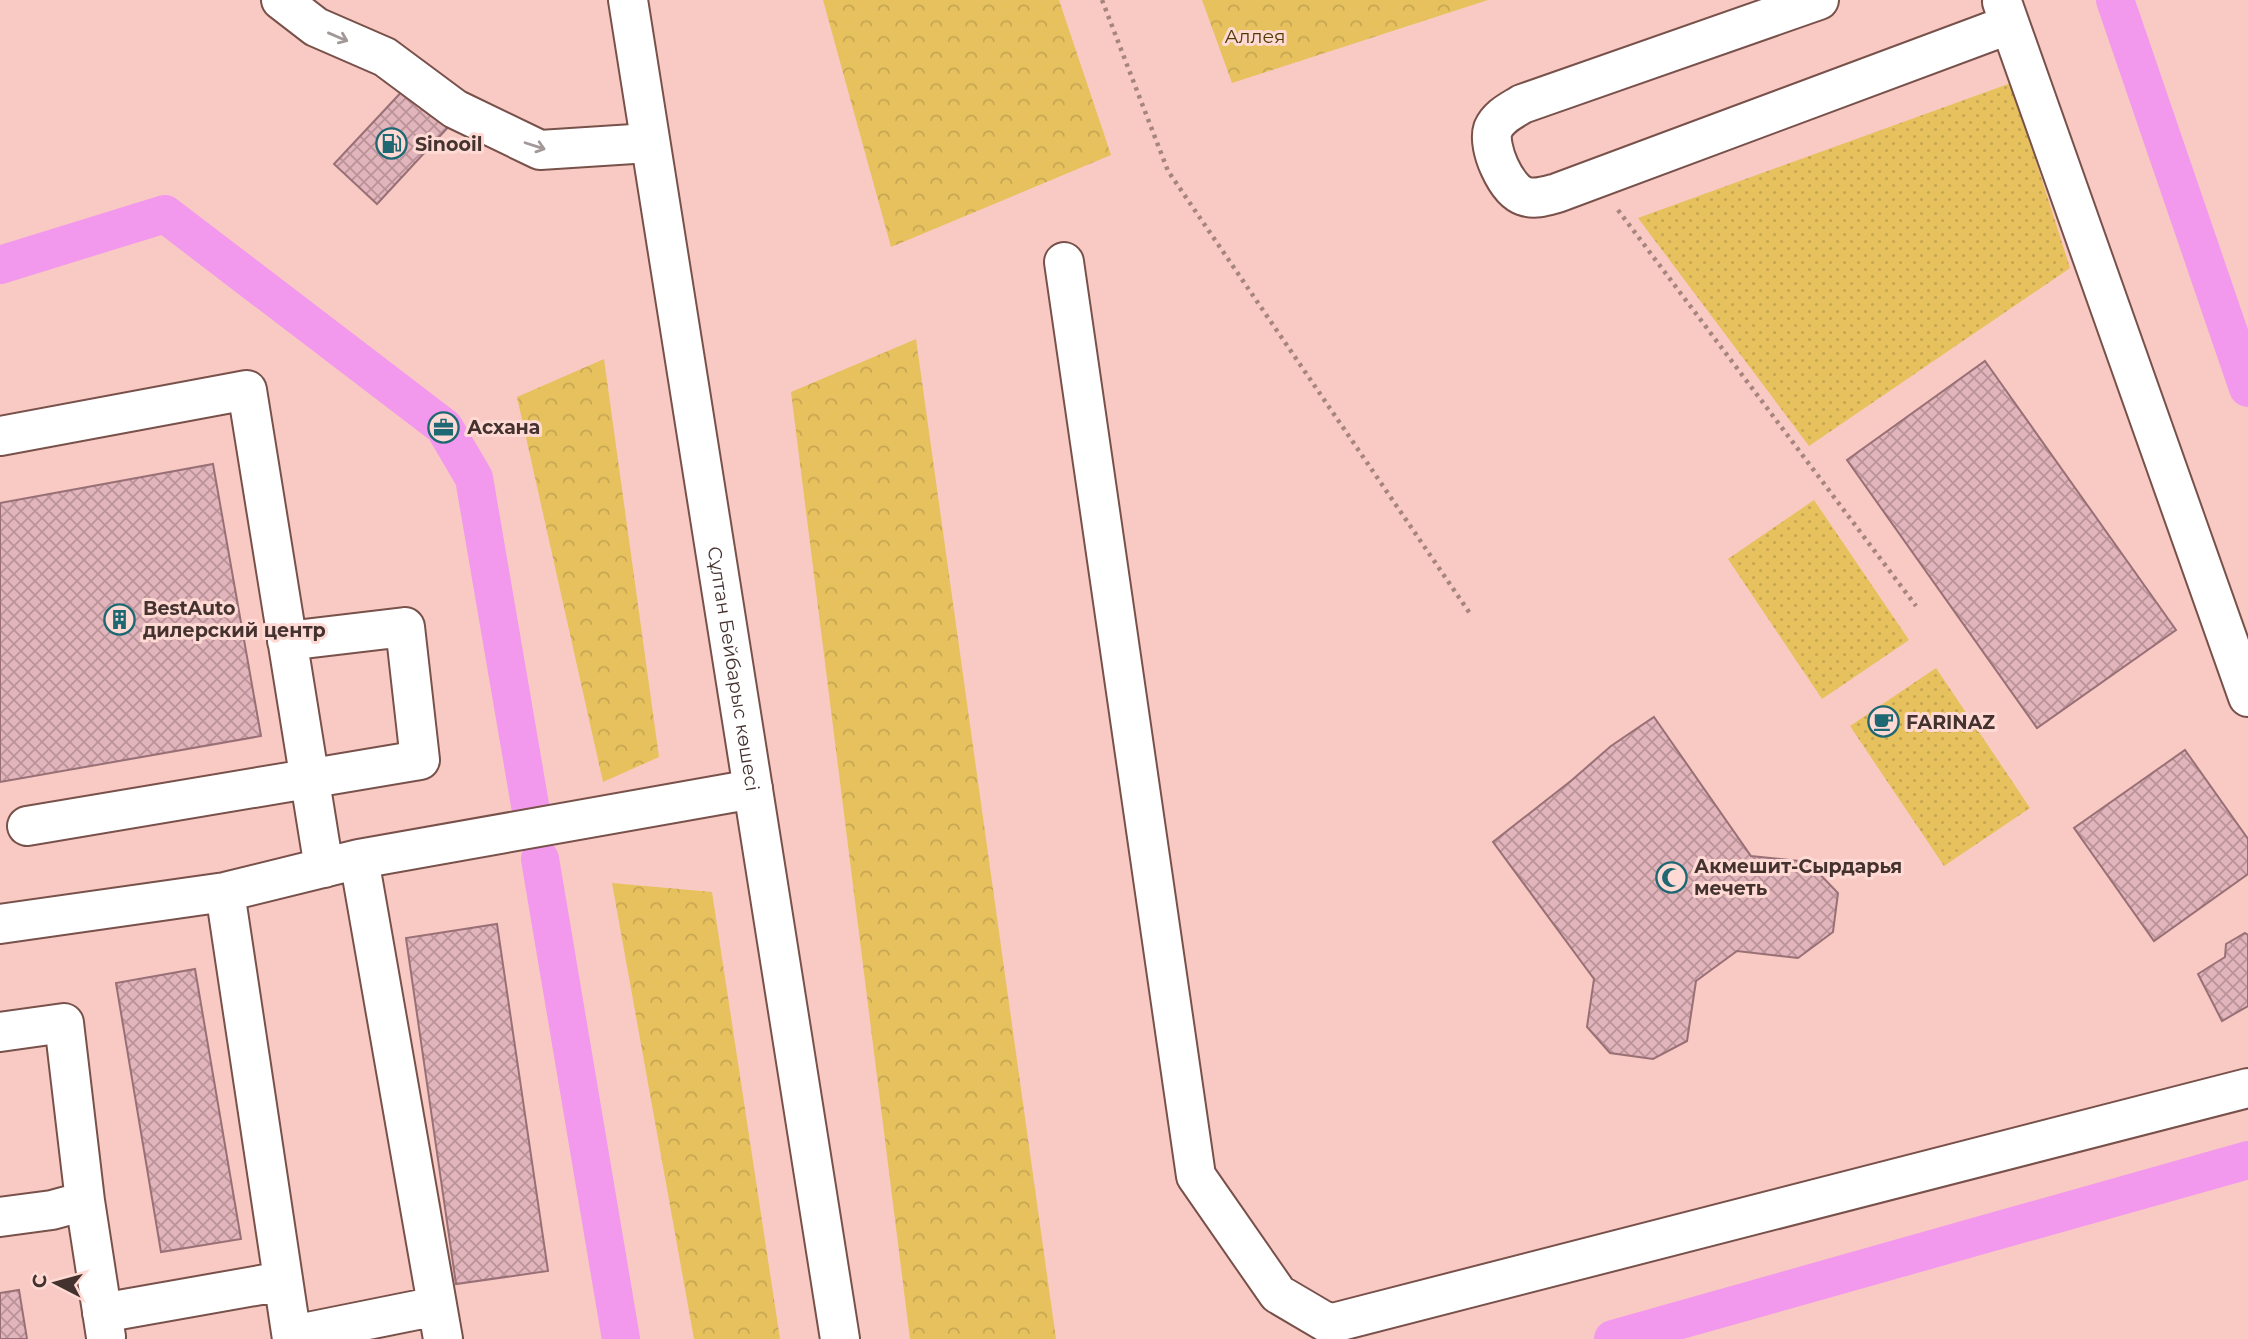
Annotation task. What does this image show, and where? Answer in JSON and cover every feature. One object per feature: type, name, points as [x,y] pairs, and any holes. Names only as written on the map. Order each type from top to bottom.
[{"type":"main road","points":[[281,0],[316,27],[385,57],[455,109],[540,150],[649,143]]},
{"type":"main road","name":"Сұлтан Бейбарыс көшесі","points":[[628,0],[840,1339]]},
{"type":"main road","points":[[1819,0],[1522,104],[1502,115],[1493,130],[1492,146],[1508,186],[1523,196],[1537,198],[1557,193],[2005,13],[2248,697]]},
{"type":"main road","points":[[1065,262],[1196,1176],[1278,1294],[1329,1324],[2248,1088]]},
{"type":"main road","points":[[0,436],[247,390],[309,780],[341,864],[440,1323],[300,1335],[283,1281],[225,892]]},
{"type":"main road","points":[[27,826],[420,760],[405,627],[287,641]]},
{"type":"main road","points":[[0,924],[225,892],[341,864],[753,789]]},
{"type":"main road","points":[[0,1032],[64,1023],[85,1201],[104,1326],[283,1281]]},
{"type":"main road","points":[[0,1217],[52,1210],[85,1201]]},
{"type":"path","points":[[1102,0],[1168,171],[1471,615]]},
{"type":"path","points":[[1613,203],[1916,606]]},
{"type":"green space","points":[[823,0],[1059,0],[1111,155],[891,247]]},
{"type":"green space","name":"Аллея","points":[[1202,0],[1488,0],[1232,83]]},
{"type":"green space","points":[[2011,83],[2070,268],[1809,446],[1638,218]]},
{"type":"green space","points":[[916,339],[1056,1339],[910,1339],[791,392]]},
{"type":"green space","points":[[604,359],[659,757],[603,782],[517,397]]},
{"type":"green space","points":[[1814,500],[1909,640],[1822,699],[1728,559]]},
{"type":"green space","points":[[1936,668],[2030,808],[1944,866],[1850,726]]},
{"type":"green space","points":[[612,883],[712,892],[780,1339],[694,1339]]},
{"type":"building","name":"Sinooil","points":[[408,85],[451,124],[377,204],[334,164]]},
{"type":"building","points":[[1985,361],[2176,630],[2037,728],[1847,460]]},
{"type":"building","name":"BestAuto дилерский центр","points":[[213,464],[261,736],[0,782],[0,503]]},
{"type":"building","name":"Акмешит-Сырдарья мечеть","points":[[1654,717],[1751,856],[1808,862],[1838,893],[1833,932],[1798,958],[1737,951],[1696,981],[1687,1041],[1653,1059],[1610,1053],[1587,1027],[1594,979],[1493,842],[1611,746]]},
{"type":"building","points":[[2185,750],[2248,839],[2248,874],[2154,941],[2074,828]]},
{"type":"building","points":[[497,924],[548,1271],[456,1284],[406,938]]},
{"type":"building","points":[[2245,933],[2248,935],[2248,1006],[2222,1021],[2198,974],[2225,957],[2226,944]]},
{"type":"building","points":[[195,969],[241,1239],[161,1252],[116,983]]},
{"type":"building","points":[[19,1290],[27,1339],[0,1339],[0,1293]]},
{"type":"waterway","points":[[2115,0],[2248,388]]},
{"type":"waterway","points":[[0,265],[165,214],[444,427],[474,478],[530,805]]},
{"type":"waterway","points":[[540,859],[621,1339]]},
{"type":"waterway","points":[[1613,1339],[2248,1160]]},
{"type":"place","name":"Sinooil","points":[[392,144]]},
{"type":"place","name":"Асхана","points":[[444,427]]},
{"type":"place","name":"BestAuto дилерский центр","points":[[120,619]]},
{"type":"place","name":"FARINAZ","points":[[1883,722]]},
{"type":"place","name":"Акмешит-Сырдарья мечеть","points":[[1671,877]]}]
